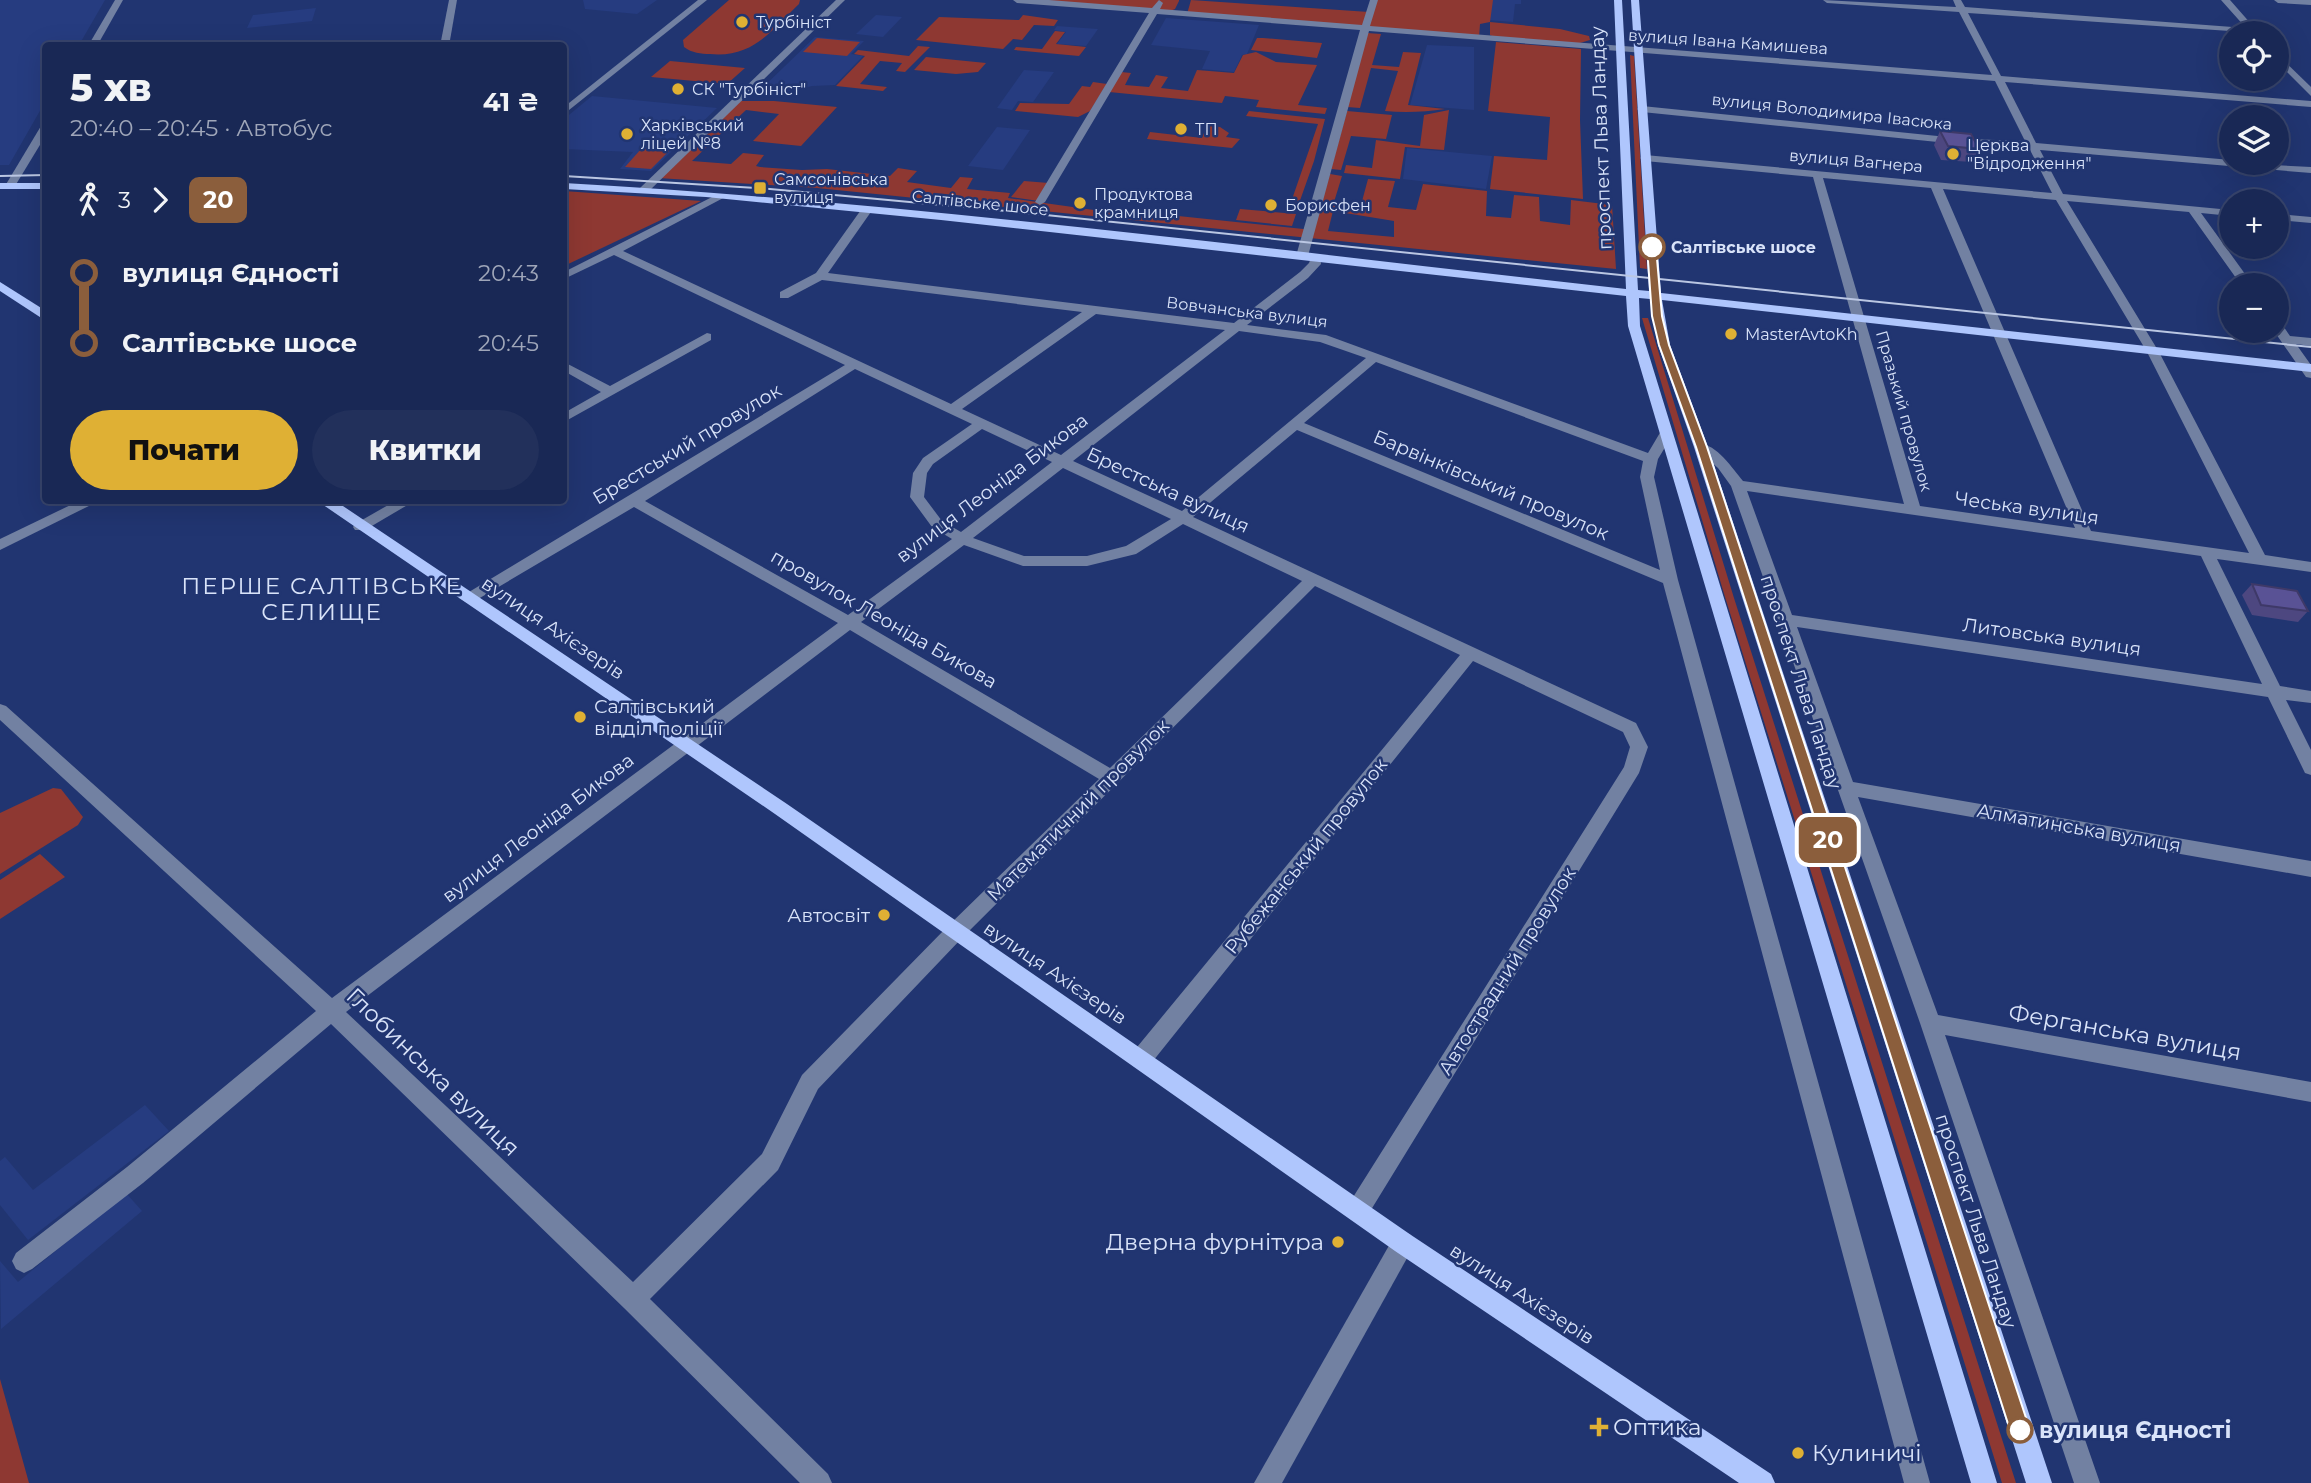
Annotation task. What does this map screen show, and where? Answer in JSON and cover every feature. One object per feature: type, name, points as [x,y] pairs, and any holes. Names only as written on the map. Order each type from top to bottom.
[{"type":"main road","name":"проспект Льва Ландау","points":[[1618,0],[1630,293],[1634,326],[1984,1483]]},
{"type":"main road","name":"проспект Льва Ландау","points":[[1635,0],[1655,296],[1660,330],[1701,447],[2039,1483]]},
{"type":"main road","points":[[5,187],[42,186]]},
{"type":"main road","name":"Салтівське шосе","points":[[567,186],[867,209],[2310,369]]},
{"type":"main road","points":[[0,286],[42,314]]},
{"type":"main road","name":"вулиця Ахієзерів","points":[[328,504],[684,744],[1404,1243],[1762,1483]]},
{"type":"street","points":[[94,42],[119,0]]},
{"type":"street","points":[[445,42],[453,0]]},
{"type":"street","points":[[567,109],[703,0]]},
{"type":"street","points":[[645,190],[841,0]]},
{"type":"street","name":"вулиця Івана Камишева","points":[[1017,0],[2311,104]]},
{"type":"street","points":[[1040,202],[1161,0]]},
{"type":"street","name":"вулиця Леоніда Бикова","points":[[24,1261],[146,1167],[331,1011],[684,744],[962,539],[1304,275],[1315,264],[1309,257],[1364,28],[1374,0]]},
{"type":"street","points":[[1827,0],[1959,5],[2219,29]]},
{"type":"street","points":[[2225,0],[2244,21]]},
{"type":"street","points":[[2278,0],[2311,2]]},
{"type":"street","points":[[1959,5],[2059,196],[2153,352],[2260,560]]},
{"type":"street","points":[[2289,70],[2311,93]]},
{"type":"street","name":"вулиця Володимира Івасюка","points":[[1642,109],[1967,142],[2033,145],[2311,170]]},
{"type":"street","points":[[5,187],[42,133]]},
{"type":"street","name":"вулиця Вагнера","points":[[1646,158],[2219,211]]},
{"type":"street","name":"Празький провулок","points":[[1817,174],[1914,512]]},
{"type":"street","points":[[1935,184],[2086,536]]},
{"type":"street","points":[[567,274],[722,196]]},
{"type":"street","points":[[784,295],[820,276],[867,209]]},
{"type":"street","points":[[2192,209],[2238,273]]},
{"type":"street","points":[[2289,218],[2311,220]]},
{"type":"street","name":"Брестська вулиця","points":[[614,251],[1630,728]]},
{"type":"street","name":"Вовчанська вулиця","points":[[820,276],[1322,338],[1651,458]]},
{"type":"street","points":[[951,410],[1092,311]]},
{"type":"street","points":[[567,416],[707,337]]},
{"type":"street","points":[[2289,339],[2311,342]]},
{"type":"street","points":[[2289,343],[2310,369]]},
{"type":"street","points":[[981,424],[928,461],[920,472],[917,497],[937,524],[962,539],[1023,561],[1087,561],[1131,550],[1184,518],[1375,357]]},
{"type":"street","name":"Брестський провулок","points":[[467,598],[634,501],[855,364]]},
{"type":"street","points":[[567,368],[611,392]]},
{"type":"street","name":"Барвінківський провулок","points":[[1297,425],[1670,580]]},
{"type":"street","points":[[1666,434],[1651,458],[1647,477],[1670,580],[1917,1483]]},
{"type":"street","points":[[1701,447],[1723,465],[1738,485],[1848,788],[2087,1483]]},
{"type":"street","name":"Чеська вулиця","points":[[1738,485],[2311,567]]},
{"type":"street","name":"провулок Леоніда Бикова","points":[[634,501],[849,622],[1111,777]]},
{"type":"street","points":[[0,545],[86,504]]},
{"type":"street","points":[[360,527],[402,504]]},
{"type":"street","points":[[2207,553],[2311,768]]},
{"type":"street","name":"Математичний провулок","points":[[633,1299],[770,1162],[810,1082],[954,933],[1313,579]]},
{"type":"street","name":"Литовська вулиця","points":[[1787,620],[2311,697]]},
{"type":"street","name":"Рубежанський провулок","points":[[1141,1059],[1471,653]]},
{"type":"street","name":"Глобинська вулиця","points":[[0,710],[331,1011],[633,1299],[819,1483]]},
{"type":"street","name":"Автострадний провулок","points":[[1358,1210],[1633,768],[1640,747],[1630,728]]},
{"type":"street","name":"Алматинська вулиця","points":[[1848,788],[2311,869]]},
{"type":"street","name":"Ферганська вулиця","points":[[1930,1023],[2311,1092]]},
{"type":"street","points":[[1267,1483],[1404,1243]]},
{"type":"shaded area","points":[[0,0],[105,0],[81,42],[42,42],[42,107],[9,165],[0,165]]},
{"type":"shaded area","points":[[583,0],[657,0],[637,14],[585,9]]},
{"type":"shaded area","name":"Турбініст","points":[[729,0],[800,0],[770,33],[738,52],[700,53],[684,47],[683,40]]},
{"type":"shaded area","points":[[1017,0],[1179,1],[1175,9],[1168,12]]},
{"type":"shaded area","points":[[1191,0],[1369,12],[1374,0],[1493,0],[1490,22],[1480,24],[1479,38],[1187,14]]},
{"type":"shaded area","points":[[1378,0],[1521,0],[1521,4],[1515,4],[1513,22],[1375,11]]},
{"type":"shaded area","points":[[316,8],[312,21],[247,28],[253,15]]},
{"type":"shaded area","points":[[876,15],[902,17],[883,37],[856,34]]},
{"type":"shaded area","points":[[1023,15],[1058,20],[1054,26],[1034,25],[1022,40],[1013,39],[1003,49],[916,40],[939,17],[1019,20]]},
{"type":"shaded area","points":[[1166,18],[1259,25],[1247,54],[1242,55],[1234,72],[1202,69],[1210,51],[1151,45]]},
{"type":"shaded area","points":[[1490,22],[1560,29],[1589,36],[1590,40],[1573,45],[1498,39],[1490,35]]},
{"type":"shaded area","points":[[1057,26],[1098,29],[1086,46],[1057,44],[1066,32],[1054,30]]},
{"type":"shaded area","points":[[1055,31],[1065,32],[1056,44],[1086,47],[1079,56],[1014,50],[1016,47],[1042,49]]},
{"type":"shaded area","points":[[1367,33],[1381,34],[1372,65],[1399,67],[1403,52],[1421,53],[1408,105],[1445,109],[1385,111],[1398,71],[1371,68],[1360,108],[1347,107]]},
{"type":"shaded area","points":[[815,37],[864,41],[851,54],[863,56],[835,85],[812,86],[774,95],[756,94]]},
{"type":"shaded area","points":[[817,38],[860,42],[847,56],[803,52]]},
{"type":"shaded area","points":[[1257,38],[1322,43],[1317,58],[1251,50]]},
{"type":"shaded area","points":[[1496,42],[1581,49],[1583,199],[1490,189],[1494,156],[1547,160],[1550,117],[1488,111]]},
{"type":"shaded area","points":[[1427,45],[1474,47],[1474,110],[1410,105]]},
{"type":"shaded area","points":[[918,46],[930,47],[905,72],[896,71],[902,63],[880,61],[860,84],[887,87],[883,91],[836,86],[865,56],[854,54],[858,50],[909,56]]},
{"type":"shaded area","points":[[1256,52],[1276,62],[1317,65],[1298,105],[1327,108],[1325,114],[1256,107],[1259,100],[1225,96],[1222,103],[1109,92],[1121,72],[1131,73],[1125,85],[1149,87],[1156,75],[1168,77],[1161,88],[1188,91],[1197,70],[1234,73],[1243,55]]},
{"type":"shaded area","points":[[1630,55],[1634,56],[1647,269],[1640,268]]},
{"type":"shaded area","points":[[926,57],[986,63],[978,72],[956,74],[914,70]]},
{"type":"shaded area","points":[[670,61],[745,68],[727,84],[651,77]]},
{"type":"shaded area","points":[[1024,70],[1054,72],[1033,102],[1018,101],[1012,110],[997,108]]},
{"type":"shaded area","points":[[1093,82],[1107,84],[1090,111],[1078,117],[1015,111],[1020,103],[1069,104],[1082,86],[1090,87]]},
{"type":"shaded area","name":"Харківський ліцей №8","points":[[592,96],[717,108],[651,171],[620,169],[633,152],[567,149],[567,117]]},
{"type":"shaded area","points":[[740,101],[774,101],[837,107],[801,146],[753,141],[779,114],[746,110],[692,161],[731,164],[743,153],[764,155],[756,166],[760,167],[827,169],[890,176],[898,168],[917,171],[907,182],[951,188],[960,177],[973,178],[967,189],[1010,193],[1008,198],[1108,212],[1111,209],[1313,230],[1330,174],[1342,176],[1334,202],[1361,205],[1368,179],[1395,181],[1388,207],[1416,210],[1423,184],[1487,191],[1486,216],[1511,218],[1514,195],[1539,197],[1540,221],[1570,225],[1571,200],[1612,205],[1616,269],[817,188],[658,178]],"holes":[[[1333,211],[1394,221],[1394,237],[1328,231]]]},
{"type":"shaded area","points":[[1449,110],[1444,150],[1405,147],[1400,179],[1344,173],[1346,165],[1372,168],[1376,140],[1420,146],[1424,115]]},
{"type":"shaded area","points":[[1249,111],[1325,119],[1297,209],[1289,208],[1318,124],[1246,116]]},
{"type":"shaded area","points":[[1347,111],[1392,115],[1386,139],[1351,136],[1341,170],[1331,169]]},
{"type":"shaded area","points":[[1207,125],[1220,127],[1229,133],[1226,137],[1240,139],[1232,148],[1147,139],[1150,132],[1202,138]]},
{"type":"shaded area","points":[[997,127],[1030,130],[1003,170],[968,166]]},
{"type":"shaded area","points":[[650,139],[679,141],[651,169],[625,167]]},
{"type":"shaded area","points":[[1407,148],[1492,156],[1486,189],[1403,179]]},
{"type":"shaded area","points":[[1024,181],[1049,183],[1039,201],[1011,197]]},
{"type":"shaded area","points":[[567,191],[701,201],[567,265]]},
{"type":"shaded area","points":[[1240,209],[1296,214],[1292,226],[1236,220]]},
{"type":"shaded area","points":[[1642,318],[1648,318],[1734,598],[2016,1483],[2002,1483],[1725,597]]},
{"type":"shaded area","points":[[53,788],[61,789],[83,817],[78,825],[0,874],[0,813]]},
{"type":"shaded area","points":[[40,854],[65,877],[0,919],[0,880]]},
{"type":"shaded area","points":[[145,1105],[169,1131],[28,1240],[0,1205],[0,1161],[5,1157],[33,1190]]},
{"type":"shaded area","points":[[126,1193],[142,1211],[1,1329],[0,1261],[18,1282]]},
{"type":"shaded area","points":[[0,1379],[29,1483],[0,1483]]},
{"type":"building","points":[[1940,131],[1971,134],[1979,149],[1948,146]]},
{"type":"building","points":[[2252,584],[2297,591],[2308,611],[2261,605]]},
{"type":"tram line","points":[[0,176],[42,175]]},
{"type":"tram line","points":[[567,176],[770,189],[1017,212],[2311,347]]},
{"type":"bus line","name":"20","points":[[1652,247],[1657,316],[1664,345],[1701,447],[2020,1430]]},
{"type":"place","name":"Турбініст","points":[[742,22]]},
{"type":"place","name":"СК \"Турбініст\"","points":[[678,89]]},
{"type":"place","name":"ТП","points":[[1181,129]]},
{"type":"place","name":"Харківський ліцей №8","points":[[627,134]]},
{"type":"place","name":"Церква \"Відродження\"","points":[[1953,154]]},
{"type":"place","name":"Самсонівська вулиця","points":[[760,188]]},
{"type":"place","name":"Продуктова крамниця","points":[[1080,203]]},
{"type":"place","name":"Борисфен","points":[[1271,205]]},
{"type":"place","name":"Салтівське шосе","points":[[1652,247]]},
{"type":"place","name":"MasterAvtoKh","points":[[1731,334]]},
{"type":"place","name":"Салтівський відділ поліції","points":[[580,717]]},
{"type":"place","name":"Автосвіт","points":[[884,915]]},
{"type":"place","name":"Дверна фурнітура","points":[[1338,1242]]},
{"type":"place","name":"Оптика","points":[[1599,1427]]},
{"type":"place","name":"вулиця Єдності","points":[[2020,1430]]},
{"type":"place","name":"Кулиничі","points":[[1798,1453]]},
{"type":"district","name":"ПЕРШЕ САЛТІВСЬКЕ СЕЛИЩЕ","points":[[322,599]]}]
